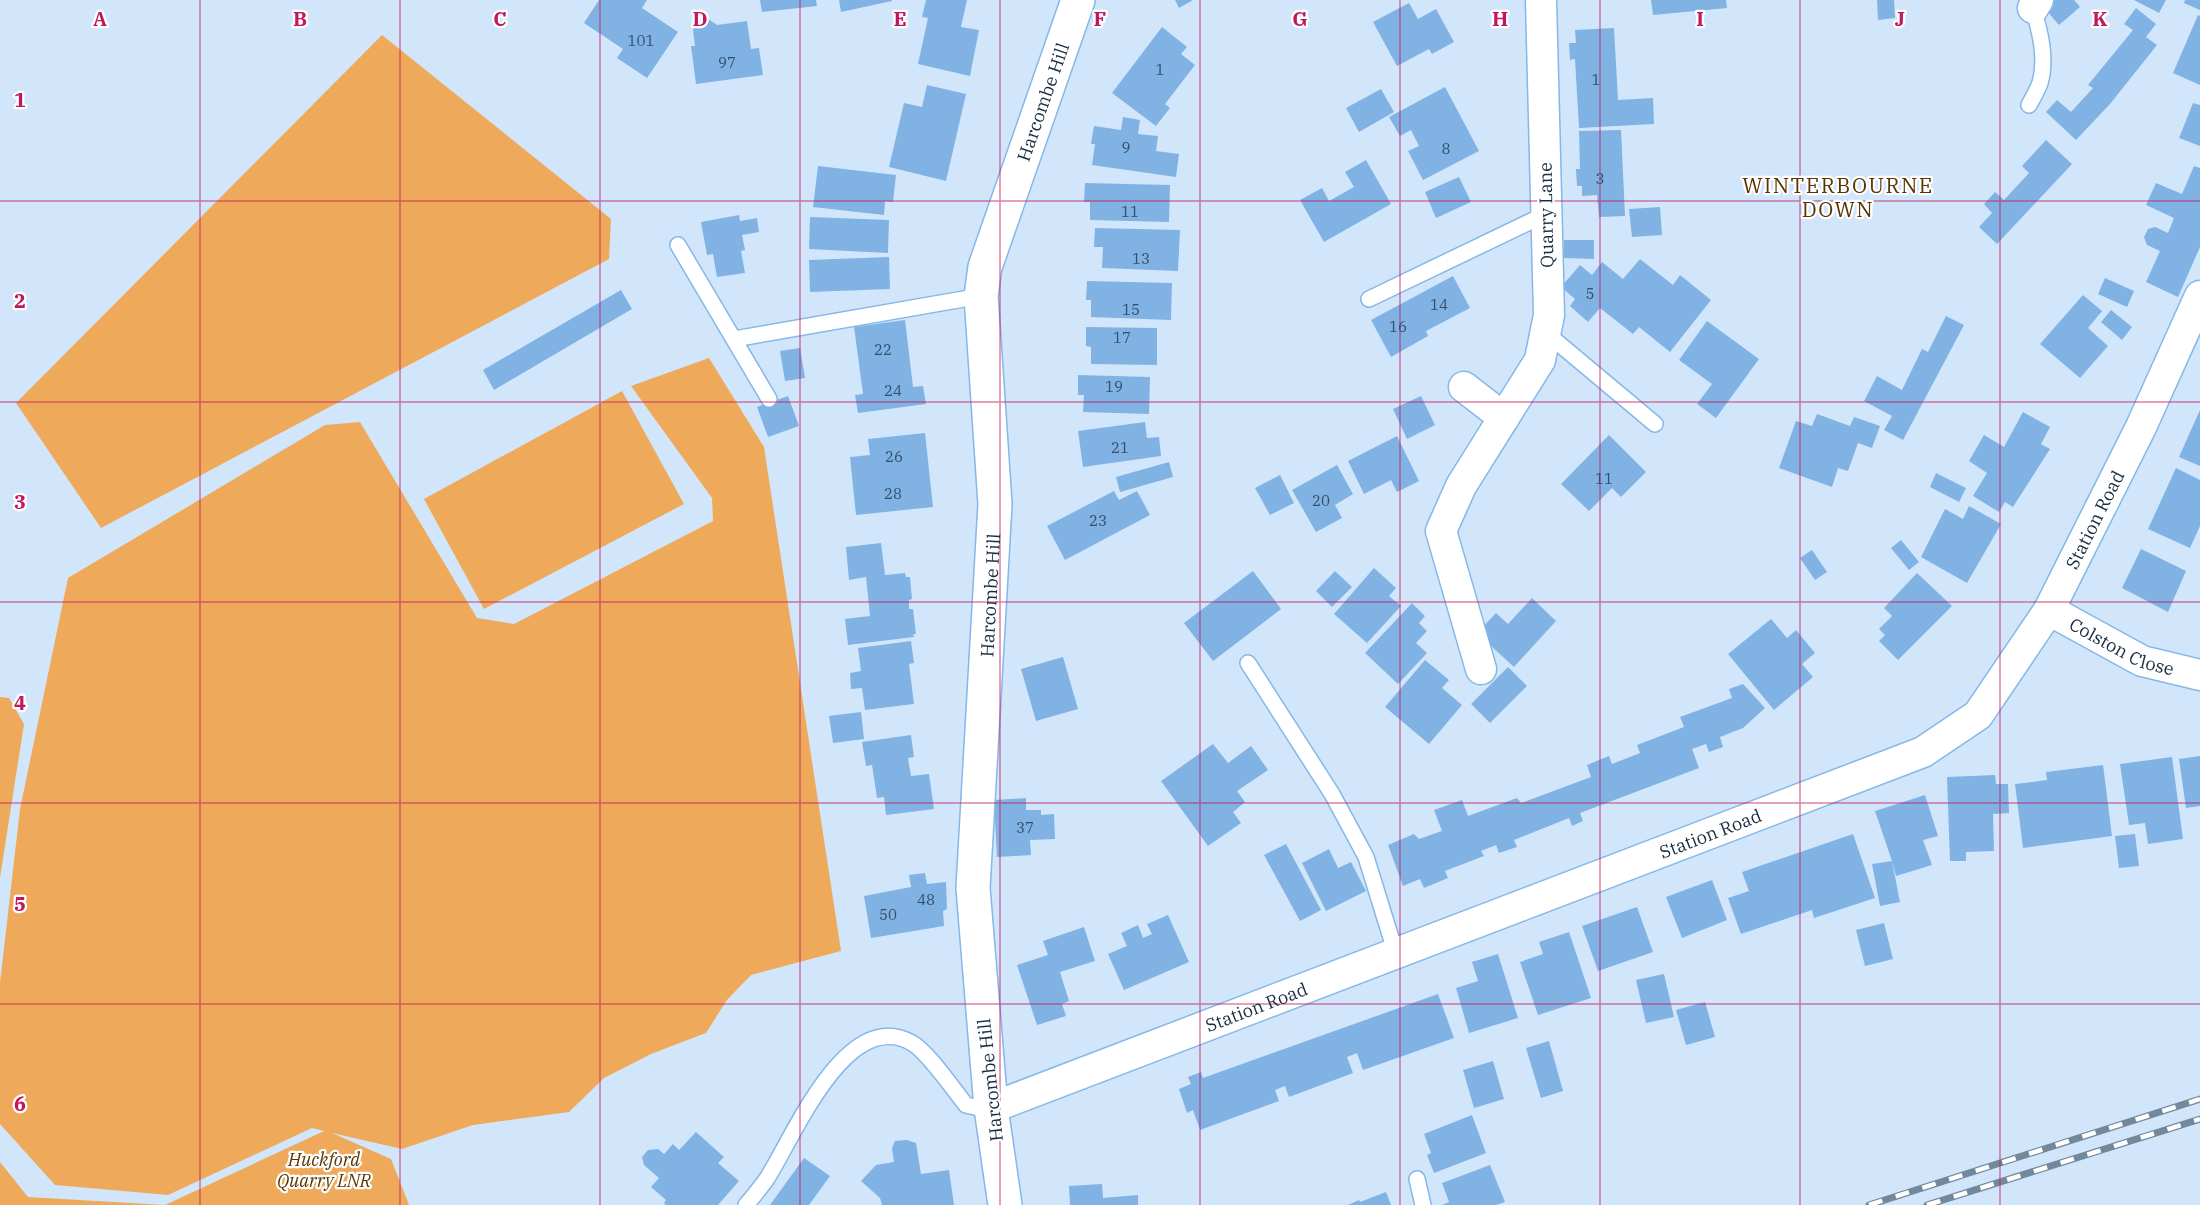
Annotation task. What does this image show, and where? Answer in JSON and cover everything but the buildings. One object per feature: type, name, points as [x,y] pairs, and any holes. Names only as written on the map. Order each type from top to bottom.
[{"type":"street","name":"Harcombe Hill","points":[[1005,1205],[992,1108],[973,888],[995,504],[981,297],[985,267],[1078,0]]},
{"type":"street","name":"Quarry Lane","points":[[1481,669],[1441,531],[1461,486],[1540,360],[1549,315],[1541,0]]},
{"type":"street","name":"Station Road","points":[[992,1108],[1923,752],[1978,716],[2049,610],[2140,427],[2200,296]]},
{"type":"street","points":[[1464,387],[1504,418]]},
{"type":"street","name":"Colston Close","points":[[2049,610],[2142,661],[2200,675]]},
{"type":"lane","points":[[2029,105],[2040,83],[2042,61],[2036,4]]},
{"type":"lane","points":[[1370,299],[1546,214]]},
{"type":"lane","points":[[678,245],[769,399]]},
{"type":"lane","points":[[734,339],[981,297]]},
{"type":"lane","points":[[1545,332],[1655,424]]},
{"type":"lane","points":[[1248,663],[1332,794],[1366,857],[1396,954]]},
{"type":"lane","points":[[746,1205],[766,1180],[821,1085],[844,1058],[876,1038],[889,1036],[914,1044],[966,1105],[992,1108]]},
{"type":"lane","points":[[1417,1179],[1424,1205]]},
{"type":"green space","points":[[382,35],[611,219],[609,259],[101,528],[16,403]]},
{"type":"green space","name":"Huckford Quarry LNR","points":[[709,358],[764,447],[841,951],[751,975],[727,1000],[706,1033],[651,1054],[604,1078],[569,1112],[473,1125],[402,1149],[332,1133],[391,1159],[409,1205],[165,1205],[324,1131],[312,1128],[168,1195],[55,1185],[0,1124],[0,983],[20,809],[68,578],[325,425],[360,422],[477,618],[514,624],[713,521],[712,498],[631,386]]},
{"type":"green space","points":[[622,391],[684,504],[484,609],[424,499]]},
{"type":"green space","points":[[0,697],[9,698],[24,724],[0,878]]},
{"type":"green space","points":[[0,1162],[28,1197],[165,1205],[0,1205]]},
{"type":"railway","points":[[1869,1205],[2200,1099]]},
{"type":"railway","points":[[1927,1205],[2200,1119]]},
{"type":"district","name":"WINTERBOURNE DOWN","points":[[1838,197]]}]
